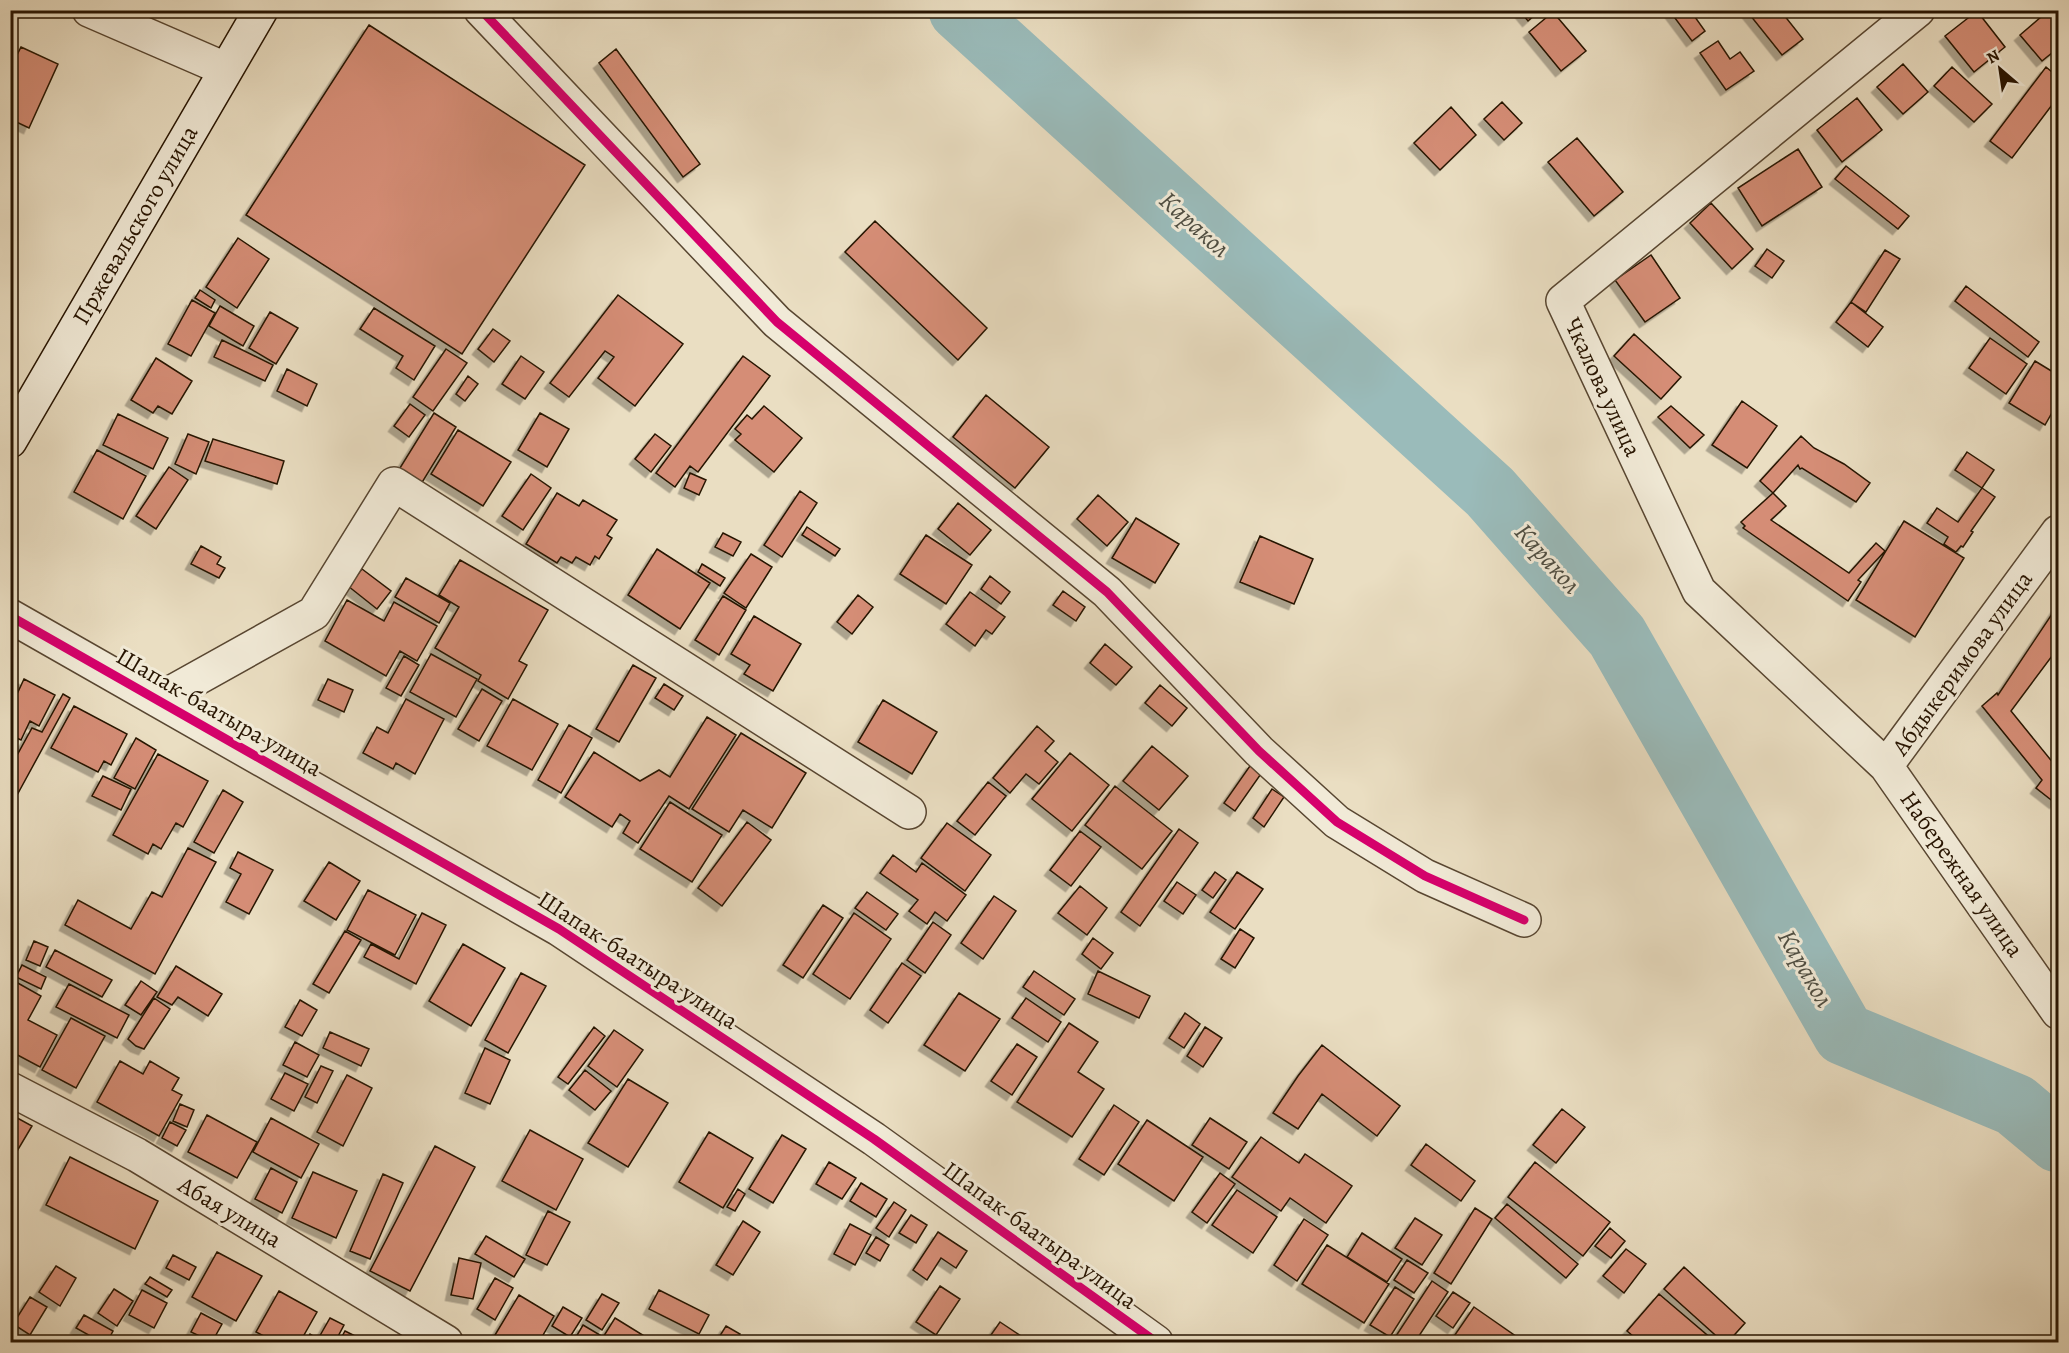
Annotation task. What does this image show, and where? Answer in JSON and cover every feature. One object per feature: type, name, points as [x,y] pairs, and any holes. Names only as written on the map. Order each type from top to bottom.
[{"type":"street","points":[[89,10],[225,69]]},
{"type":"street","name":"Пржевальского улица","points":[[10,441],[261,10]]},
{"type":"street","points":[[481,10],[777,322],[1107,592],[1259,751],[1337,822],[1425,876],[1524,920]]},
{"type":"street","name":"Чкалова улица","points":[[1886,766],[1700,591],[1563,301],[1918,10]]},
{"type":"street","points":[[158,700],[314,613],[394,483],[909,812]]},
{"type":"street","name":"Абдыкеримова улица","points":[[1886,766],[2058,532]]},
{"type":"street","name":"Шапак-баатыра улица","points":[[10,616],[559,929],[874,1139],[1156,1342]]},
{"type":"street","name":"Набережная улица","points":[[1886,766],[2058,1012]]},
{"type":"street","name":"Абая улица","points":[[10,1089],[137,1155],[446,1342]]},
{"type":"building","points":[[1519,10],[1540,10],[1528,21]]},
{"type":"building","points":[[1669,10],[1690,10],[1705,31],[1692,41]]},
{"type":"building","points":[[1746,10],[1780,10],[1803,39],[1782,55]]},
{"type":"building","points":[[2049,10],[2058,23],[2058,48],[2042,61],[2020,35]]},
{"type":"building","points":[[1977,11],[2005,47],[1974,72],[1945,36]]},
{"type":"building","points":[[1553,12],[1586,51],[1561,71],[1529,32]]},
{"type":"building","points":[[369,25],[585,165],[462,354],[246,215]]},
{"type":"building","points":[[1718,41],[1730,59],[1740,52],[1754,71],[1726,90],[1700,53]]},
{"type":"building","points":[[21,47],[58,64],[29,128],[10,119],[10,69]]},
{"type":"building","points":[[616,49],[700,164],[683,177],[599,63]]},
{"type":"building","points":[[1903,64],[1928,92],[1903,114],[1877,87]]},
{"type":"building","points":[[1952,67],[1992,104],[1974,122],[1934,86]]},
{"type":"building","points":[[2046,67],[2058,77],[2058,97],[2012,158],[1990,141]]},
{"type":"building","points":[[1857,98],[1882,130],[1842,162],[1817,130]]},
{"type":"building","points":[[1502,102],[1522,123],[1504,140],[1484,119]]},
{"type":"building","points":[[1451,107],[1476,135],[1440,170],[1414,143]]},
{"type":"building","points":[[1577,138],[1623,192],[1594,216],[1548,162]]},
{"type":"building","points":[[1798,149],[1822,187],[1762,226],[1738,188]]},
{"type":"building","points":[[1846,166],[1909,216],[1898,229],[1835,179]]},
{"type":"building","points":[[1711,203],[1753,249],[1732,269],[1690,223]]},
{"type":"building","points":[[875,221],[987,328],[958,360],[845,252]]},
{"type":"building","points":[[238,238],[269,259],[237,308],[206,287]]},
{"type":"building","points":[[1767,249],[1784,261],[1772,278],[1755,266]]},
{"type":"building","points":[[1885,250],[1900,259],[1866,312],[1851,302]]},
{"type":"building","points":[[1651,255],[1680,298],[1645,322],[1615,280]]},
{"type":"building","points":[[1966,286],[2039,342],[2028,357],[1955,301]]},
{"type":"building","points":[[200,290],[215,300],[211,308],[195,298]]},
{"type":"building","points":[[618,295],[683,344],[635,406],[598,378],[614,357],[605,351],[569,397],[550,383]]},
{"type":"building","points":[[192,300],[215,313],[191,356],[168,344]]},
{"type":"building","points":[[1851,302],[1883,327],[1868,347],[1836,322]]},
{"type":"building","points":[[220,306],[254,326],[243,346],[209,326]]},
{"type":"building","points":[[374,308],[435,346],[414,380],[396,368],[403,356],[360,329]]},
{"type":"building","points":[[270,312],[298,328],[276,364],[249,348]]},
{"type":"building","points":[[493,329],[510,341],[494,362],[478,349]]},
{"type":"building","points":[[1634,334],[1681,377],[1661,399],[1614,356]]},
{"type":"building","points":[[1990,338],[2027,364],[2006,394],[1969,368]]},
{"type":"building","points":[[222,340],[273,365],[265,381],[214,357]]},
{"type":"building","points":[[446,349],[467,363],[433,411],[413,397]]},
{"type":"building","points":[[521,356],[544,372],[525,399],[502,384]]},
{"type":"building","points":[[743,356],[770,376],[698,472],[690,466],[675,487],[656,473]]},
{"type":"building","points":[[156,358],[192,381],[172,414],[158,406],[153,413],[131,400]]},
{"type":"building","points":[[2035,361],[2058,375],[2058,402],[2045,425],[2009,403]]},
{"type":"building","points":[[287,369],[317,384],[307,406],[277,391]]},
{"type":"building","points":[[468,376],[478,384],[465,401],[456,394]]},
{"type":"building","points":[[986,395],[1049,447],[1015,488],[953,437]]},
{"type":"building","points":[[1742,401],[1777,426],[1747,468],[1712,445]]},
{"type":"building","points":[[410,404],[425,415],[409,437],[394,426]]},
{"type":"building","points":[[764,406],[802,438],[774,472],[735,440],[741,434],[735,429],[747,415],[752,419]]},
{"type":"building","points":[[1671,406],[1704,435],[1690,448],[1658,417]]},
{"type":"building","points":[[434,413],[456,427],[418,489],[395,476]]},
{"type":"building","points":[[540,413],[569,429],[547,467],[518,450]]},
{"type":"building","points":[[118,414],[168,438],[153,469],[103,445]]},
{"type":"building","points":[[458,430],[511,462],[483,506],[431,474]]},
{"type":"building","points":[[188,434],[209,442],[196,474],[175,464]]},
{"type":"building","points":[[655,434],[671,446],[651,472],[635,459]]},
{"type":"building","points":[[1801,436],[1814,448],[1844,464],[1870,483],[1856,502],[1802,468],[1800,469],[1798,465],[1773,493],[1760,481]]},
{"type":"building","points":[[213,439],[284,461],[277,484],[205,461]]},
{"type":"building","points":[[97,450],[146,476],[123,519],[74,492]]},
{"type":"building","points":[[1967,452],[1994,470],[1982,488],[1955,470]]},
{"type":"building","points":[[169,467],[188,480],[156,529],[136,516]]},
{"type":"building","points":[[690,473],[706,480],[699,495],[684,488]]},
{"type":"building","points":[[531,474],[551,488],[523,530],[502,516]]},
{"type":"building","points":[[1982,488],[1995,497],[1971,531],[1973,532],[1963,547],[1961,546],[1956,552],[1944,544],[1948,537],[1927,523],[1937,508],[1958,522]]},
{"type":"building","points":[[800,491],[817,503],[782,557],[764,545]]},
{"type":"building","points":[[557,493],[579,506],[583,500],[617,520],[607,535],[612,538],[599,559],[595,556],[590,565],[576,557],[572,563],[561,557],[557,563],[526,544]]},
{"type":"building","points":[[1773,493],[1786,506],[1771,520],[1849,573],[1876,543],[1885,551],[1858,580],[1861,582],[1848,601],[1743,528],[1745,526],[1741,522]]},
{"type":"building","points":[[1098,495],[1128,522],[1107,546],[1077,519]]},
{"type":"building","points":[[958,503],[991,530],[970,555],[938,529]]},
{"type":"building","points":[[1136,518],[1179,544],[1155,583],[1112,558]]},
{"type":"building","points":[[1904,521],[1964,558],[1915,637],[1856,600]]},
{"type":"building","points":[[807,527],[840,549],[835,556],[802,535]]},
{"type":"building","points":[[723,533],[741,542],[733,556],[715,547]]},
{"type":"building","points":[[926,535],[972,565],[946,604],[900,574]]},
{"type":"building","points":[[1260,536],[1313,559],[1294,604],[1240,582]]},
{"type":"building","points":[[201,546],[221,557],[217,564],[225,568],[219,578],[191,564]]},
{"type":"building","points":[[657,549],[710,583],[680,629],[628,595]]},
{"type":"building","points":[[751,554],[772,567],[746,608],[724,593]]},
{"type":"building","points":[[460,560],[548,610],[519,661],[527,665],[508,699],[478,681],[481,675],[435,648],[459,607],[439,595]]},
{"type":"building","points":[[702,564],[725,578],[720,586],[698,572]]},
{"type":"building","points":[[362,569],[391,591],[377,609],[348,586]]},
{"type":"building","points":[[990,576],[1010,592],[1001,604],[981,589]]},
{"type":"building","points":[[406,578],[450,603],[439,623],[395,597]]},
{"type":"building","points":[[1063,591],[1085,607],[1076,621],[1053,605]]},
{"type":"building","points":[[970,592],[1005,617],[992,634],[986,630],[975,646],[946,624]]},
{"type":"building","points":[[858,595],[873,607],[852,634],[837,622]]},
{"type":"building","points":[[723,596],[746,610],[719,655],[695,640]]},
{"type":"building","points":[[347,600],[384,621],[394,602],[437,626],[417,661],[400,651],[386,676],[325,641]]},
{"type":"building","points":[[2058,605],[2058,648],[2011,711],[2054,764],[2058,758],[2058,798],[2055,803],[2036,788],[2042,780],[1982,706],[1997,693],[1998,695]]},
{"type":"building","points":[[754,616],[801,644],[773,691],[744,674],[750,665],[731,654]]},
{"type":"building","points":[[1105,644],[1132,667],[1116,685],[1090,663]]},
{"type":"building","points":[[431,654],[477,679],[456,717],[410,692]]},
{"type":"building","points":[[404,656],[419,665],[401,696],[386,688]]},
{"type":"building","points":[[633,665],[656,678],[619,742],[596,729]]},
{"type":"building","points":[[24,679],[55,695],[39,726],[30,721],[21,740],[10,735],[10,691],[17,694]]},
{"type":"building","points":[[328,679],[353,690],[344,712],[318,700]]},
{"type":"building","points":[[664,684],[683,696],[674,710],[655,698]]},
{"type":"building","points":[[1160,685],[1187,708],[1172,726],[1145,703]]},
{"type":"building","points":[[482,689],[502,701],[479,741],[458,729]]},
{"type":"building","points":[[63,694],[70,698],[10,808],[10,768],[32,728],[42,732]]},
{"type":"building","points":[[406,699],[444,719],[415,774],[396,763],[393,769],[363,753],[377,727],[388,733]]},
{"type":"building","points":[[513,699],[558,724],[532,770],[487,746]]},
{"type":"building","points":[[883,700],[937,732],[912,774],[858,742]]},
{"type":"building","points":[[74,706],[127,734],[111,765],[104,761],[98,772],[51,748]]},
{"type":"building","points":[[707,717],[736,735],[689,809],[669,796],[638,843],[623,833],[630,821],[620,814],[612,827],[565,797],[594,752],[640,781],[659,770],[670,777]]},
{"type":"building","points":[[569,725],[592,738],[561,793],[538,780]]},
{"type":"building","points":[[1037,726],[1054,741],[1045,751],[1058,762],[1039,784],[1026,774],[1010,793],[993,778]]},
{"type":"building","points":[[741,733],[806,773],[772,828],[743,810],[729,832],[692,809]]},
{"type":"building","points":[[136,738],[156,750],[135,789],[114,778]]},
{"type":"building","points":[[1152,746],[1188,776],[1159,810],[1123,781]]},
{"type":"building","points":[[1070,753],[1109,785],[1072,831],[1032,799]]},
{"type":"building","points":[[158,754],[208,781],[183,827],[176,823],[161,849],[153,844],[148,854],[113,835]]},
{"type":"building","points":[[1252,763],[1263,771],[1235,811],[1224,803]]},
{"type":"building","points":[[103,776],[131,789],[121,810],[92,796]]},
{"type":"building","points":[[988,782],[1006,796],[975,835],[957,821]]},
{"type":"building","points":[[1115,786],[1172,831],[1142,869],[1085,825]]},
{"type":"building","points":[[1272,789],[1284,797],[1264,827],[1253,818]]},
{"type":"building","points":[[223,790],[243,802],[214,853],[194,842]]},
{"type":"building","points":[[670,802],[722,835],[692,882],[640,849]]},
{"type":"building","points":[[747,822],[771,840],[722,906],[698,888]]},
{"type":"building","points":[[947,823],[991,855],[965,891],[921,858]]},
{"type":"building","points":[[1179,829],[1198,843],[1140,926],[1121,912]]},
{"type":"building","points":[[1080,831],[1101,847],[1071,886],[1050,870]]},
{"type":"building","points":[[188,848],[216,862],[155,974],[65,925],[78,900],[131,929],[152,892],[162,897]]},
{"type":"building","points":[[238,852],[273,870],[249,914],[226,902],[241,874],[230,868]]},
{"type":"building","points":[[893,855],[916,872],[922,863],[966,895],[947,921],[935,912],[927,924],[909,911],[918,900],[880,873]]},
{"type":"building","points":[[329,862],[360,881],[336,920],[304,901]]},
{"type":"building","points":[[1215,872],[1226,880],[1213,898],[1202,890]]},
{"type":"building","points":[[1237,872],[1263,889],[1235,929],[1210,912]]},
{"type":"building","points":[[1177,882],[1196,895],[1183,914],[1164,901]]},
{"type":"building","points":[[1080,886],[1107,908],[1087,935],[1058,913]]},
{"type":"building","points":[[368,890],[416,915],[395,955],[347,930]]},
{"type":"building","points":[[867,892],[898,914],[886,930],[855,908]]},
{"type":"building","points":[[994,896],[1016,911],[983,959],[961,943]]},
{"type":"building","points":[[823,905],[843,918],[803,978],[783,965]]},
{"type":"building","points":[[422,913],[446,925],[416,984],[364,957],[371,944],[399,959]]},
{"type":"building","points":[[854,913],[891,939],[850,999],[813,974]]},
{"type":"building","points":[[933,922],[951,935],[925,973],[907,960]]},
{"type":"building","points":[[1240,929],[1254,938],[1235,968],[1221,959]]},
{"type":"building","points":[[345,931],[361,940],[329,993],[313,984]]},
{"type":"building","points":[[1093,938],[1113,953],[1101,969],[1082,954]]},
{"type":"building","points":[[34,941],[48,947],[40,966],[26,960]]},
{"type":"building","points":[[463,944],[505,968],[471,1026],[429,1001]]},
{"type":"building","points":[[55,950],[112,980],[102,997],[46,967]]},
{"type":"building","points":[[902,963],[921,976],[888,1023],[870,1010]]},
{"type":"building","points":[[22,965],[46,977],[41,989],[16,977]]},
{"type":"building","points":[[176,966],[222,994],[208,1016],[178,997],[172,1005],[157,997]]},
{"type":"building","points":[[1034,971],[1075,999],[1064,1015],[1023,987]]},
{"type":"building","points":[[1098,971],[1150,996],[1139,1018],[1088,994]]},
{"type":"building","points":[[521,973],[546,986],[508,1053],[485,1040]]},
{"type":"building","points":[[141,981],[157,992],[141,1015],[125,1005]]},
{"type":"building","points":[[16,982],[41,996],[28,1020],[57,1035],[40,1067],[10,1051],[10,991]]},
{"type":"building","points":[[69,984],[129,1015],[117,1038],[56,1007]]},
{"type":"building","points":[[959,993],[1000,1019],[965,1071],[924,1045]]},
{"type":"building","points":[[154,998],[170,1009],[144,1049],[128,1039]]},
{"type":"building","points":[[1026,998],[1061,1022],[1048,1042],[1012,1018]]},
{"type":"building","points":[[300,1000],[317,1010],[302,1036],[285,1027]]},
{"type":"building","points":[[1185,1013],[1200,1024],[1184,1048],[1169,1038]]},
{"type":"building","points":[[71,1018],[105,1036],[76,1088],[42,1070]]},
{"type":"building","points":[[1069,1023],[1098,1042],[1078,1072],[1104,1089],[1072,1137],[1017,1102]]},
{"type":"building","points":[[594,1027],[605,1036],[568,1084],[558,1077]]},
{"type":"building","points":[[1205,1027],[1222,1038],[1203,1067],[1187,1056]]},
{"type":"building","points":[[614,1030],[643,1050],[617,1087],[588,1066]]},
{"type":"building","points":[[330,1032],[369,1049],[361,1066],[323,1048]]},
{"type":"building","points":[[295,1042],[319,1055],[307,1077],[283,1065]]},
{"type":"building","points":[[1017,1044],[1037,1057],[1012,1095],[991,1081]]},
{"type":"building","points":[[1322,1045],[1400,1106],[1377,1136],[1322,1094],[1298,1129],[1273,1113]]},
{"type":"building","points":[[485,1048],[510,1060],[490,1104],[465,1093]]},
{"type":"building","points":[[120,1061],[143,1074],[150,1061],[179,1078],[172,1090],[182,1095],[159,1136],[97,1102]]},
{"type":"building","points":[[321,1066],[333,1071],[317,1103],[305,1097]]},
{"type":"building","points":[[585,1070],[611,1091],[595,1110],[569,1090]]},
{"type":"building","points":[[285,1073],[308,1084],[294,1111],[271,1099]]},
{"type":"building","points":[[347,1075],[372,1088],[343,1146],[317,1132]]},
{"type":"building","points":[[628,1079],[668,1103],[628,1167],[588,1143]]},
{"type":"building","points":[[180,1104],[194,1110],[187,1127],[173,1121]]},
{"type":"building","points":[[1114,1105],[1139,1122],[1104,1175],[1079,1159]]},
{"type":"building","points":[[1562,1109],[1585,1127],[1556,1163],[1533,1145]]},
{"type":"building","points":[[10,1114],[32,1126],[10,1163]]},
{"type":"building","points":[[207,1115],[257,1142],[237,1178],[188,1152]]},
{"type":"building","points":[[271,1118],[319,1144],[301,1178],[253,1152]]},
{"type":"building","points":[[1210,1118],[1247,1142],[1229,1169],[1192,1145]]},
{"type":"building","points":[[1147,1120],[1203,1157],[1174,1201],[1118,1164]]},
{"type":"building","points":[[170,1122],[186,1130],[177,1146],[162,1138]]},
{"type":"building","points":[[530,1130],[583,1159],[556,1210],[502,1181]]},
{"type":"building","points":[[709,1132],[753,1158],[723,1208],[679,1182]]},
{"type":"building","points":[[782,1135],[806,1149],[773,1203],[749,1189]]},
{"type":"building","points":[[1261,1137],[1299,1163],[1305,1154],[1352,1186],[1326,1223],[1290,1198],[1281,1211],[1232,1177]]},
{"type":"building","points":[[1426,1144],[1475,1181],[1461,1201],[1411,1165]]},
{"type":"building","points":[[435,1146],[475,1167],[410,1291],[370,1271]]},
{"type":"building","points":[[70,1157],[158,1201],[135,1249],[46,1205]]},
{"type":"building","points":[[829,1162],[856,1178],[842,1199],[816,1184]]},
{"type":"building","points":[[1535,1162],[1610,1222],[1583,1256],[1508,1197]]},
{"type":"building","points":[[271,1168],[297,1182],[282,1213],[255,1199]]},
{"type":"building","points":[[313,1172],[357,1191],[336,1238],[292,1218]]},
{"type":"building","points":[[1220,1173],[1235,1184],[1207,1223],[1192,1212]]},
{"type":"building","points":[[383,1174],[403,1183],[370,1259],[350,1251]]},
{"type":"building","points":[[861,1183],[887,1199],[876,1217],[850,1201]]},
{"type":"building","points":[[738,1189],[745,1194],[735,1211],[727,1207]]},
{"type":"building","points":[[1237,1190],[1277,1217],[1253,1253],[1212,1225]]},
{"type":"building","points":[[894,1202],[906,1210],[889,1237],[876,1228]]},
{"type":"building","points":[[1507,1204],[1578,1264],[1566,1278],[1495,1218]]},
{"type":"building","points":[[1475,1208],[1492,1219],[1451,1284],[1434,1273]]},
{"type":"building","points":[[548,1211],[570,1222],[547,1265],[526,1255]]},
{"type":"building","points":[[911,1215],[927,1225],[916,1243],[899,1233]]},
{"type":"building","points":[[1415,1218],[1442,1235],[1422,1265],[1395,1248]]},
{"type":"building","points":[[1304,1219],[1328,1235],[1297,1281],[1274,1265]]},
{"type":"building","points":[[743,1221],[760,1232],[733,1275],[716,1265]]},
{"type":"building","points":[[850,1224],[871,1235],[855,1265],[834,1254]]},
{"type":"building","points":[[1610,1228],[1625,1241],[1611,1258],[1595,1246]]},
{"type":"building","points":[[938,1232],[967,1251],[956,1268],[941,1258],[927,1280],[913,1270]]},
{"type":"building","points":[[1362,1233],[1402,1259],[1387,1282],[1347,1257]]},
{"type":"building","points":[[486,1236],[525,1259],[514,1277],[475,1254]]},
{"type":"building","points":[[876,1237],[889,1245],[880,1261],[866,1253]]},
{"type":"building","points":[[1327,1245],[1389,1284],[1364,1323],[1302,1284]]},
{"type":"building","points":[[1626,1249],[1646,1264],[1624,1293],[1603,1276]]},
{"type":"building","points":[[217,1252],[262,1276],[236,1321],[192,1297]]},
{"type":"building","points":[[173,1255],[196,1267],[189,1280],[166,1268]]},
{"type":"building","points":[[459,1258],[481,1263],[473,1299],[451,1295]]},
{"type":"building","points":[[1407,1260],[1428,1273],[1414,1293],[1394,1280]]},
{"type":"building","points":[[56,1266],[76,1278],[60,1306],[39,1292]]},
{"type":"building","points":[[1684,1267],[1745,1323],[1728,1342],[1723,1342],[1664,1289]]},
{"type":"building","points":[[150,1277],[172,1290],[167,1297],[145,1284]]},
{"type":"building","points":[[495,1278],[513,1288],[495,1320],[477,1309]]},
{"type":"building","points":[[1432,1281],[1448,1292],[1415,1342],[1400,1342],[1394,1339]]},
{"type":"building","points":[[940,1286],[960,1299],[936,1335],[916,1322]]},
{"type":"building","points":[[1395,1287],[1414,1299],[1390,1337],[1370,1325]]},
{"type":"building","points":[[114,1289],[133,1301],[117,1326],[98,1313]]},
{"type":"building","points":[[142,1290],[167,1303],[154,1328],[129,1315]]},
{"type":"building","points":[[659,1290],[709,1315],[699,1334],[649,1309]]},
{"type":"building","points":[[279,1291],[317,1312],[300,1342],[275,1342],[256,1332]]},
{"type":"building","points":[[1453,1292],[1470,1303],[1453,1328],[1436,1316]]},
{"type":"building","points":[[602,1294],[619,1303],[602,1330],[586,1320]]},
{"type":"building","points":[[1659,1294],[1713,1340],[1710,1342],[1640,1342],[1627,1331]]},
{"type":"building","points":[[519,1295],[554,1316],[539,1342],[492,1340]]},
{"type":"building","points":[[30,1297],[47,1307],[30,1335],[13,1324]]},
{"type":"building","points":[[563,1307],[582,1318],[570,1337],[552,1326]]},
{"type":"building","points":[[1474,1307],[1517,1337],[1513,1342],[1450,1342]]},
{"type":"building","points":[[201,1313],[222,1324],[212,1342],[191,1332]]},
{"type":"building","points":[[84,1315],[113,1331],[107,1342],[101,1342],[76,1328]]},
{"type":"building","points":[[330,1318],[344,1325],[335,1342],[306,1342],[310,1334],[318,1339]]},
{"type":"building","points":[[615,1318],[654,1342],[600,1342]]},
{"type":"building","points":[[1000,1322],[1030,1342],[986,1342]]},
{"type":"building","points":[[583,1325],[600,1335],[596,1342],[573,1342]]},
{"type":"building","points":[[726,1326],[740,1334],[735,1342],[716,1342]]},
{"type":"building","points":[[345,1331],[367,1342],[339,1342]]},
{"type":"waterway","name":"Каракол","points":[[960,10],[1490,492],[1617,636],[1844,1034],[2015,1105],[2058,1141]]},
{"type":"cycle path","points":[[481,10],[777,322],[1107,592],[1259,751],[1337,822],[1425,876],[1524,920]]},
{"type":"cycle path","points":[[10,616],[559,929],[874,1139],[1156,1342]]}]
